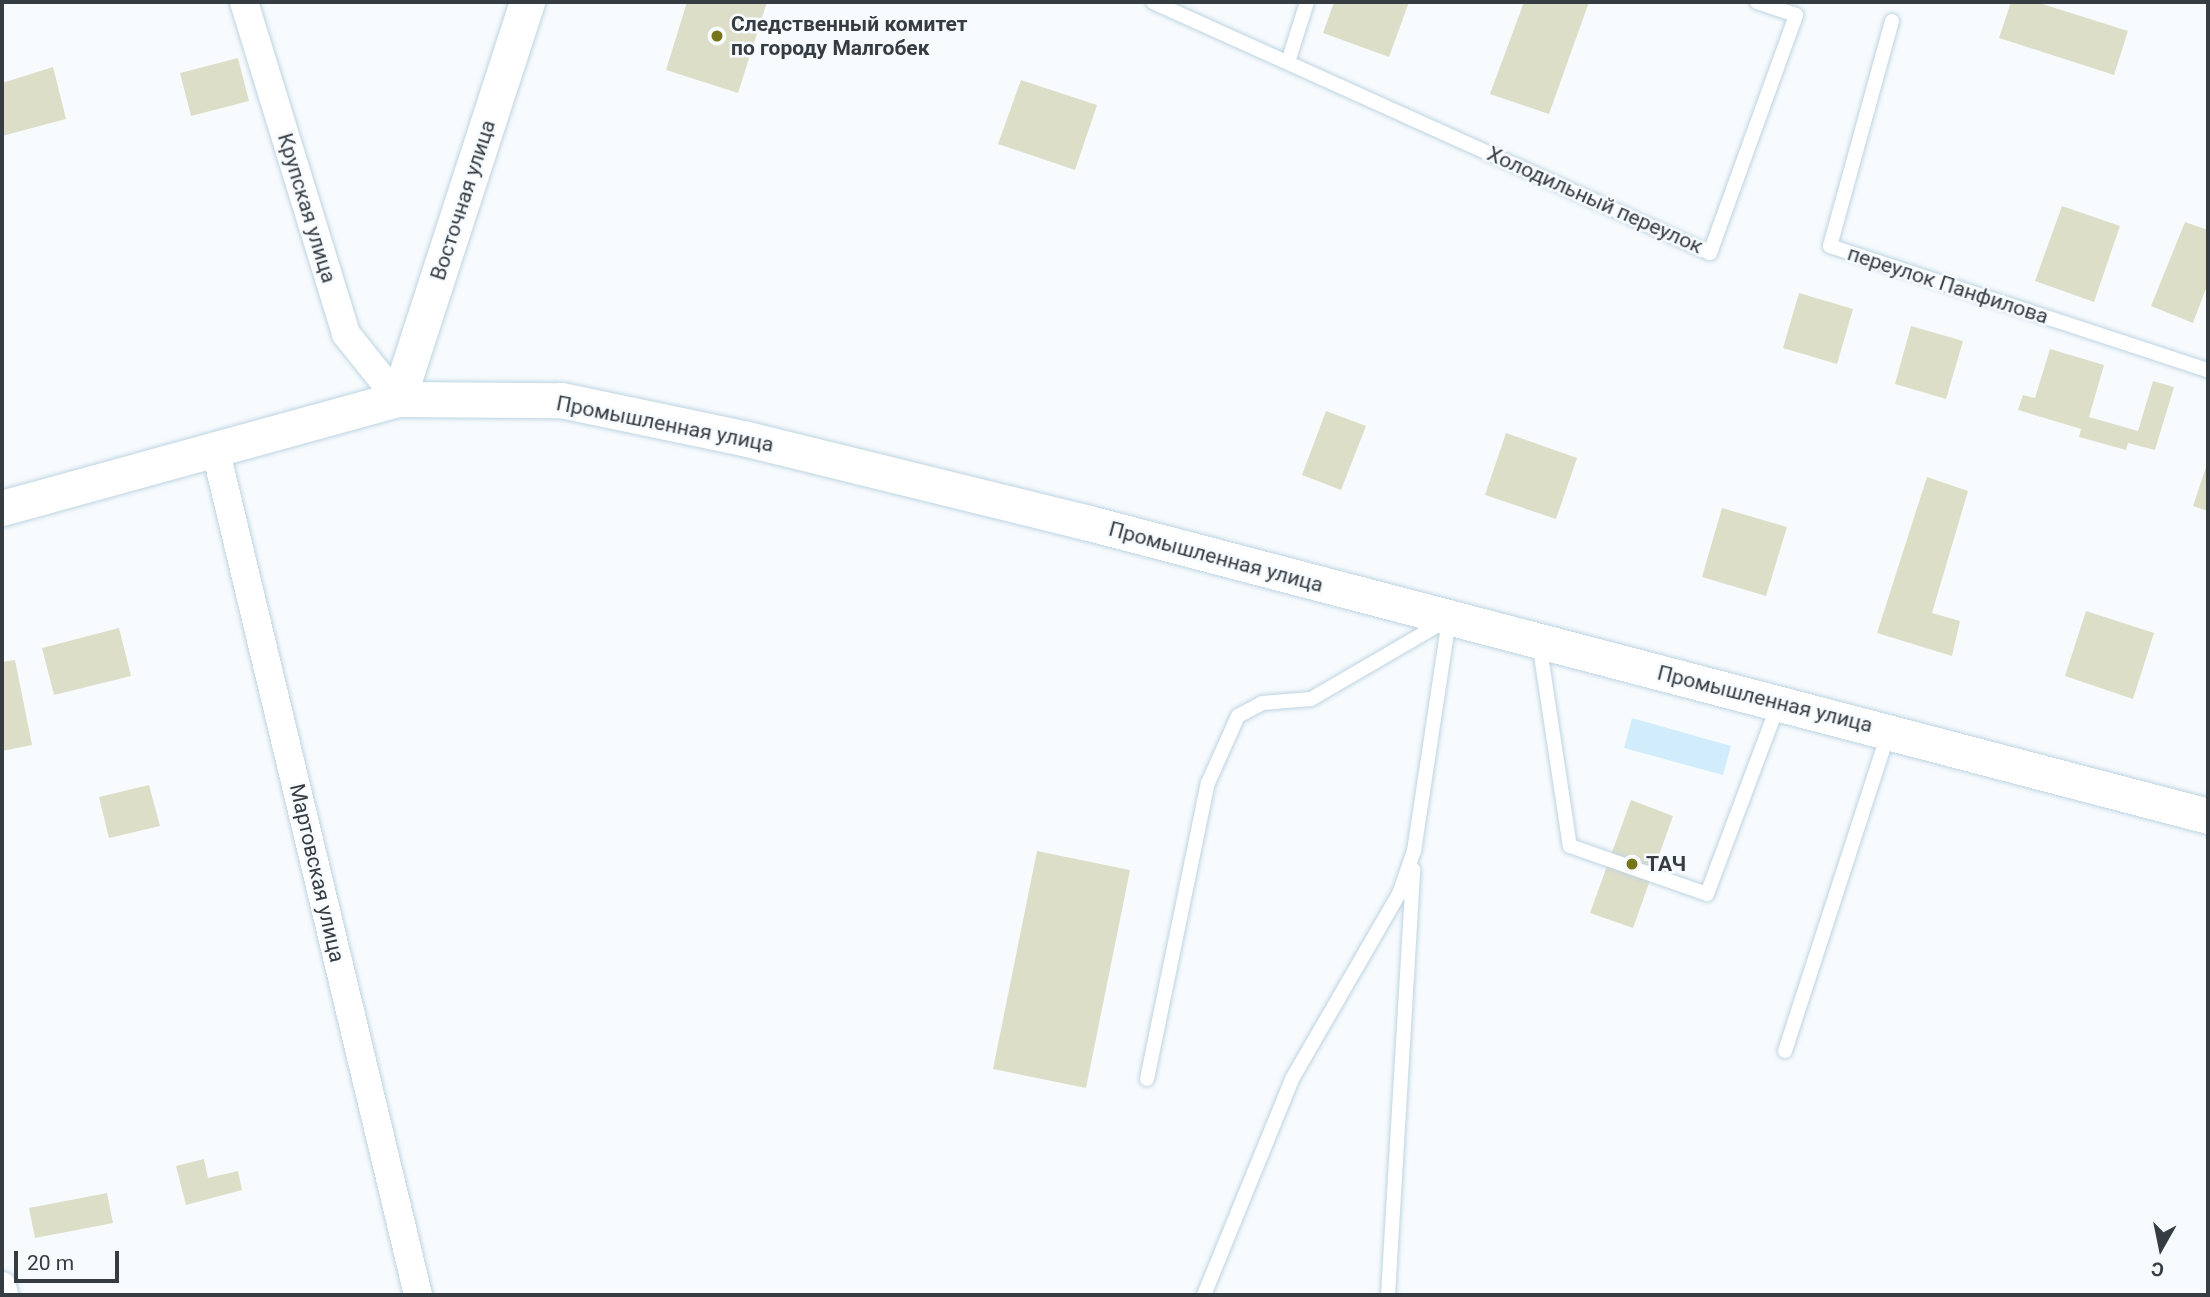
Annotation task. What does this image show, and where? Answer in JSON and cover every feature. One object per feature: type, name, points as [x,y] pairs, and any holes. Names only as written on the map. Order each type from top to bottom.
[{"type":"street","name":"Крупская улица","points":[[244,2],[346,334],[398,399]]},
{"type":"street","name":"Восточная улица","points":[[398,399],[527,2]]},
{"type":"street","name":"Промышленная улица","points":[[2,508],[216,452],[398,399],[561,400],[1085,522],[1778,705],[1890,730],[2208,816]]},
{"type":"street","name":"Мартовская улица","points":[[216,452],[418,1295]]},
{"type":"street","points":[[2,1286],[4,1295]]},
{"type":"lane","name":"Холодильный переулок","points":[[1153,2],[1710,253],[1796,15],[1757,2]]},
{"type":"lane","points":[[1288,62],[1307,2]]},
{"type":"lane","name":"переулок Панфилова","points":[[1892,21],[1830,246],[2208,370]]},
{"type":"lane","points":[[1388,1295],[1414,851],[1449,619]]},
{"type":"lane","points":[[1147,1079],[1208,783],[1238,716],[1262,703],[1311,698],[1449,619]]},
{"type":"lane","points":[[1539,642],[1570,846],[1707,894],[1778,705]]},
{"type":"lane","points":[[1785,1051],[1890,730]]},
{"type":"lane","points":[[1204,1295],[1292,1079],[1399,894],[1414,851]]},
{"type":"shaded area","points":[[1632,718],[1731,746],[1723,775],[1624,748]]},
{"type":"building","name":"Следственный комитет по городу Малгобек","points":[[687,2],[767,2],[738,93],[666,70]]},
{"type":"building","points":[[1334,2],[1409,2],[1389,57],[1323,33]]},
{"type":"building","points":[[1524,2],[1589,2],[1549,114],[1490,94]]},
{"type":"building","points":[[2011,2],[2036,2],[2128,31],[2114,75],[1999,38]]},
{"type":"building","points":[[238,58],[249,101],[191,116],[180,73]]},
{"type":"building","points":[[53,67],[66,119],[2,136],[2,83]]},
{"type":"building","points":[[1021,80],[1097,105],[1075,170],[998,144]]},
{"type":"building","points":[[2062,206],[2120,226],[2094,302],[2035,281]]},
{"type":"building","points":[[2185,222],[2208,230],[2208,283],[2193,323],[2151,306]]},
{"type":"building","points":[[1799,293],[1853,309],[1837,364],[1783,348]]},
{"type":"building","points":[[1911,326],[1963,341],[1946,399],[1895,384]]},
{"type":"building","points":[[2050,349],[2104,365],[2089,417],[2138,431],[2153,381],[2174,387],[2155,450],[2128,443],[2126,450],[2079,437],[2081,429],[2018,410],[2023,395],[2035,398]]},
{"type":"building","points":[[1326,411],[1366,426],[1341,490],[1302,475]]},
{"type":"building","points":[[1506,433],[1577,458],[1556,519],[1485,495]]},
{"type":"building","points":[[2208,461],[2208,511],[2193,506]]},
{"type":"building","points":[[1927,477],[1968,491],[1932,613],[1960,621],[1952,656],[1877,633]]},
{"type":"building","points":[[1722,508],[1787,527],[1766,596],[1702,577]]},
{"type":"building","points":[[2086,611],[2154,633],[2133,699],[2065,676]]},
{"type":"building","points":[[119,628],[131,676],[54,695],[42,648]]},
{"type":"building","points":[[15,660],[32,745],[2,751],[2,662]]},
{"type":"building","points":[[149,785],[160,826],[109,838],[99,797]]},
{"type":"building","name":"ТАЧ","points":[[1631,800],[1673,816],[1633,928],[1590,913]]},
{"type":"building","points":[[1037,851],[1130,870],[1086,1088],[993,1069]]},
{"type":"building","points":[[204,1159],[208,1178],[238,1171],[242,1190],[186,1205],[176,1166]]},
{"type":"building","points":[[107,1193],[113,1223],[35,1238],[29,1208]]},
{"type":"place","name":"Следственный комитет по городу Малгобек","points":[[717,36]]},
{"type":"place","name":"ТАЧ","points":[[1632,864]]}]
